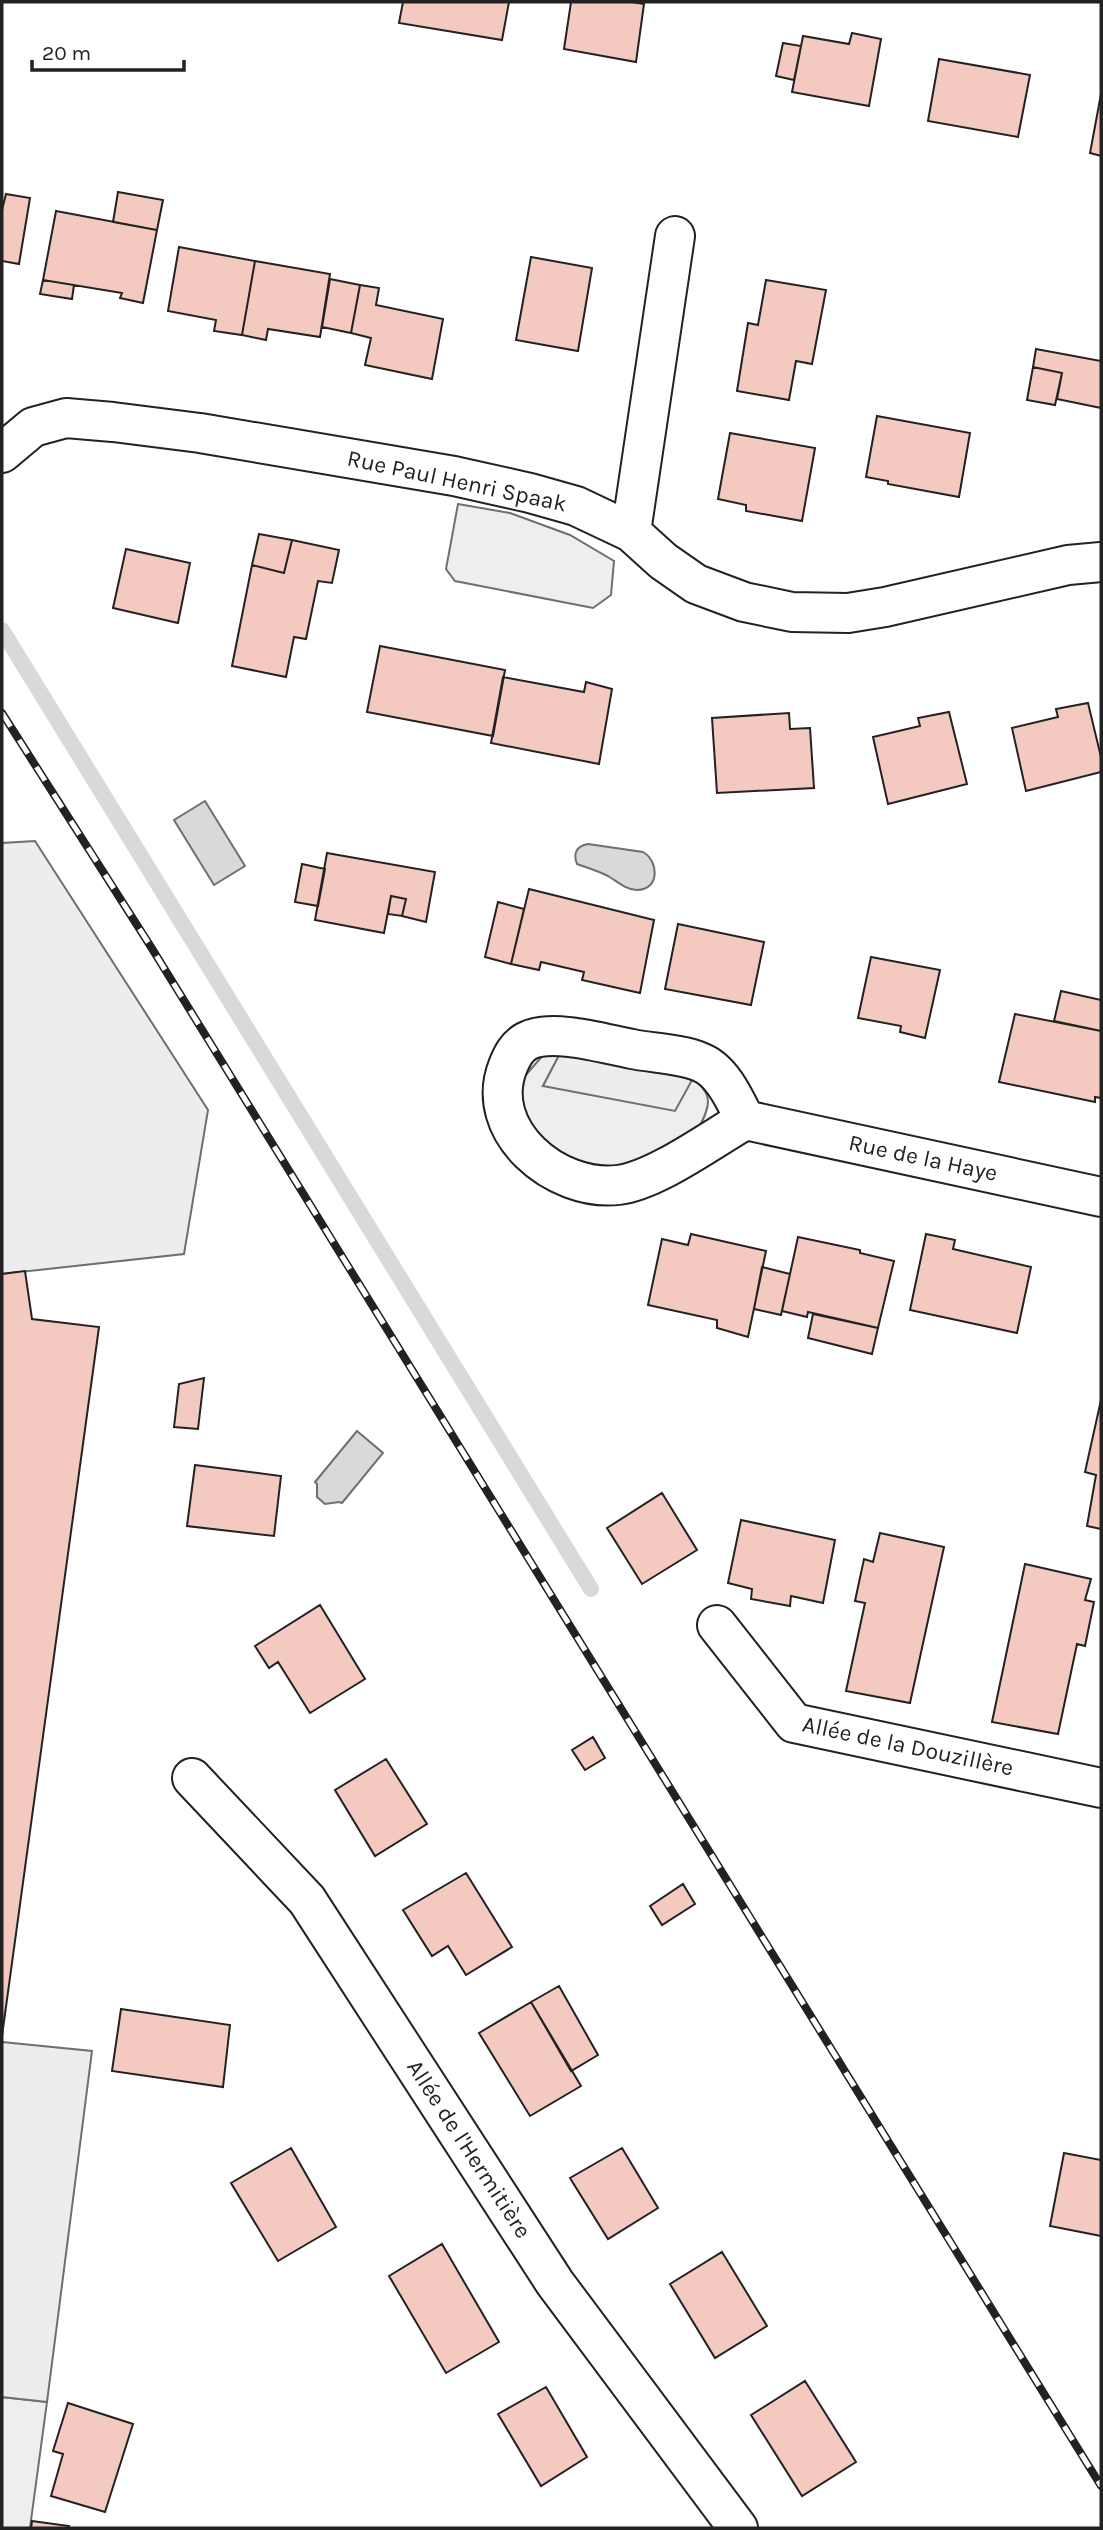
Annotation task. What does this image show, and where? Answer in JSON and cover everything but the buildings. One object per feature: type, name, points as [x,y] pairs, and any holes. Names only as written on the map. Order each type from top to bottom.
[{"type":"street","points":[[631,532],[675,236]]},
{"type":"street","name":"Rue Paul Henri Spaak","points":[[2,453],[33,427],[66,418],[200,433],[467,479],[576,506],[631,532],[663,561],[696,584],[744,603],[792,612],[819,614],[885,607],[1068,565],[1101,562]]},
{"type":"street","points":[[543,1037],[568,1038],[702,1062],[719,1077],[746,1119],[661,1169],[615,1185],[574,1179],[552,1171],[518,1138],[505,1116],[502,1095],[505,1074],[514,1052],[527,1041],[543,1037]]},
{"type":"street","name":"Rue de la Haye","points":[[746,1119],[1101,1197]]},
{"type":"street","name":"Allée de la Douzillère","points":[[717,1625],[793,1723],[1101,1788]]},
{"type":"street","name":"Allée de l'Hermitière","points":[[192,1778],[307,1900],[555,2283],[738,2528]]},
{"type":"shaded area","points":[[458,504],[510,513],[570,535],[614,561],[611,595],[593,608],[455,581],[446,569]]},
{"type":"shaded area","points":[[205,801],[245,866],[214,885],[174,820]]},
{"type":"shaded area","points":[[35,841],[208,1110],[184,1254],[2,1274],[2,843]]},
{"type":"shaded area","points":[[588,844],[643,852],[654,868],[655,874],[650,885],[645,889],[633,890],[604,874],[577,864],[576,851]]},
{"type":"shaded area","points":[[568,1038],[702,1062],[675,1111],[543,1086]]},
{"type":"shaded area","points":[[562,1050],[543,1086],[692,1079],[706,1092],[708,1099],[706,1114],[694,1138],[608,1172],[567,1162],[539,1141],[519,1105],[525,1076],[544,1054]]},
{"type":"shaded area","points":[[357,1431],[383,1453],[342,1503],[325,1504],[317,1497],[315,1482]]},
{"type":"shaded area","points":[[2,2042],[92,2051],[47,2402],[2,2397]]},
{"type":"shaded area","points":[[2,2397],[47,2402],[30,2528],[2,2528]]},
{"type":"waterway","points":[[2,630],[591,1589]]},
{"type":"railway","points":[[2,713],[151,947],[1101,2486]]}]
